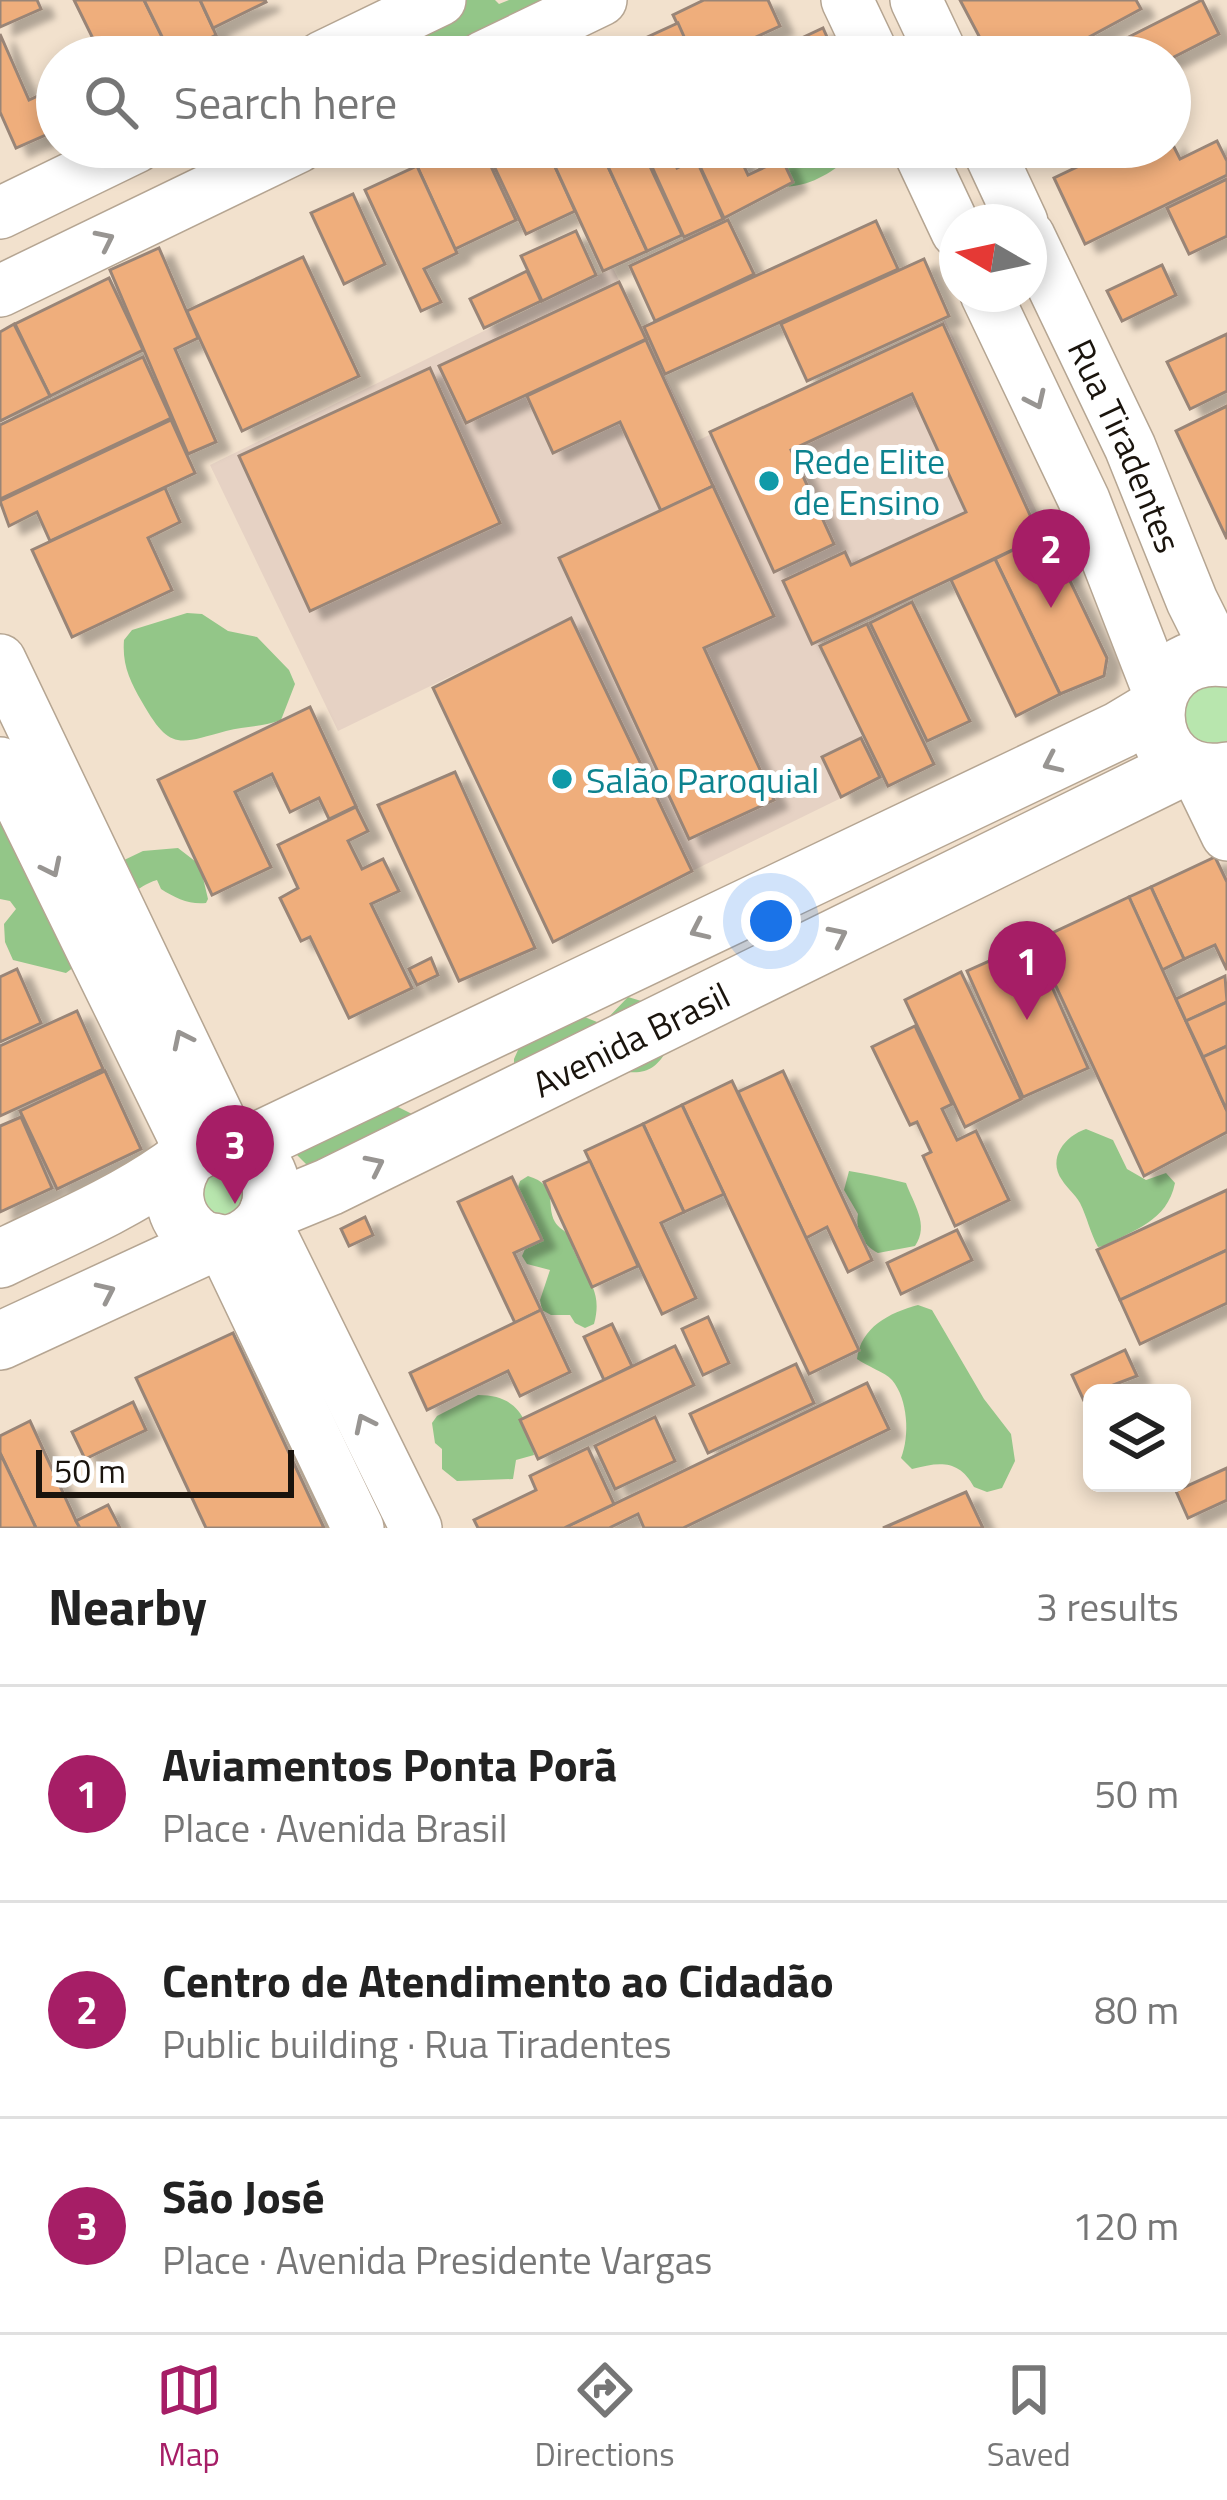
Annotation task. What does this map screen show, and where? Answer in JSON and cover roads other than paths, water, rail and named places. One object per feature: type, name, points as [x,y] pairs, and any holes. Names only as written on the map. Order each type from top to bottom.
[{"type":"main road","points":[[365,36],[440,0]]},
{"type":"main road","points":[[526,36],[601,0]]},
{"type":"main road","points":[[847,0],[864,36]]},
{"type":"main road","points":[[916,0],[934,36]]},
{"type":"main road","points":[[0,213],[93,168]]},
{"type":"main road","points":[[0,291],[255,168]]},
{"type":"main road","points":[[935,168],[947,204]]},
{"type":"main road","points":[[997,168],[1014,204]]},
{"type":"main road","name":"Rua Tiradentes","points":[[1047,274],[1130,447],[1192,601],[1224,658]]},
{"type":"main road","name":"Rua Tiradentes","points":[[995,312],[1084,500],[1157,701]]},
{"type":"main road","name":"Avenida Brasil","points":[[0,1259],[214,1151],[1099,740],[1157,701],[1179,668],[1198,658],[1224,658]]},
{"type":"main road","points":[[0,660],[214,1151]]},
{"type":"main road","points":[[1157,701],[1162,742],[1202,769],[1227,835]]},
{"type":"main road","points":[[0,764],[214,1151],[262,1164],[270,1179],[242,1229]]},
{"type":"main road","name":"Avenida Brasil","points":[[0,1341],[1202,769]]},
{"type":"main road","points":[[214,1151],[174,1182],[175,1209],[190,1231],[242,1229]]},
{"type":"main road","points":[[242,1229],[358,1528]]},
{"type":"main road","points":[[242,1229],[416,1528]]},
{"type":"place","name":"Rede Elite de Ensino","points":[[769,481]]},
{"type":"place","name":"Centro de Atendimento ao Cidadão","points":[[1051,608]]},
{"type":"place","name":"Salão Paroquial","points":[[562,779]]},
{"type":"place","name":"Aviamentos Ponta Porã","points":[[1027,1020]]},
{"type":"place","name":"São José","points":[[235,1204]]}]
